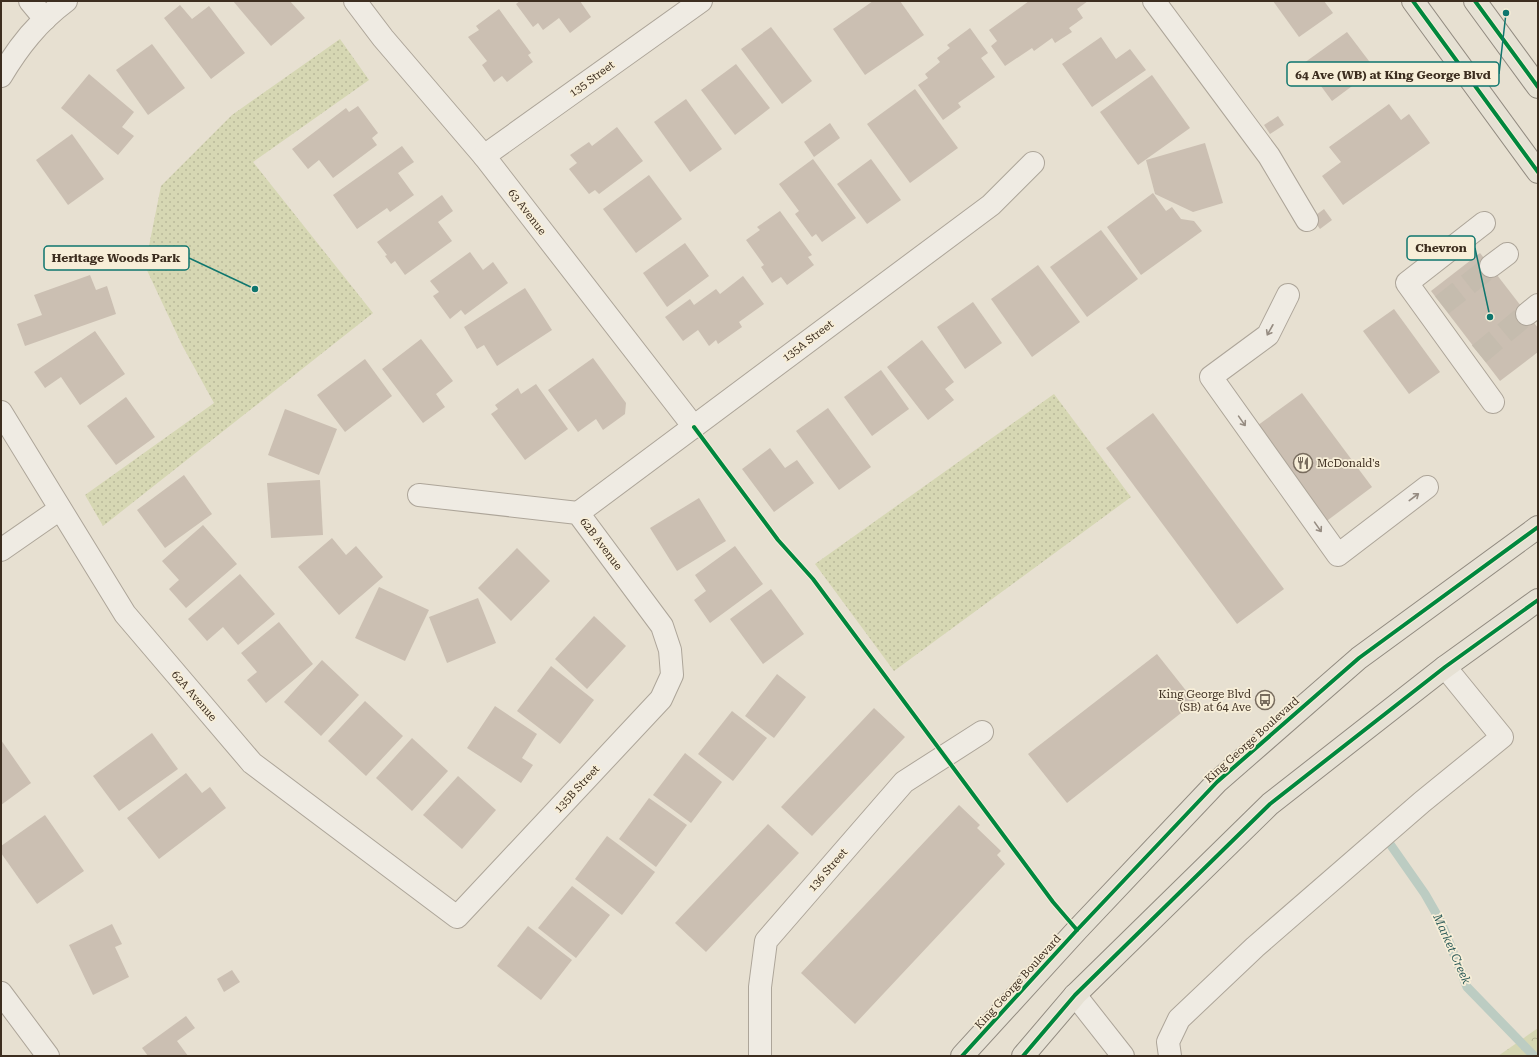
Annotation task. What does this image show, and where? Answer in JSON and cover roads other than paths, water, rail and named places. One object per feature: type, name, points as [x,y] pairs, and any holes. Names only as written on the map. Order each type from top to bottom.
[{"type":"main road","points":[[1413,1],[1538,172]]},
{"type":"main road","points":[[1475,1],[1538,87]]},
{"type":"main road","name":"King George Boulevard","points":[[962,1056],[1217,782],[1359,658],[1538,527]]},
{"type":"main road","points":[[1023,1056],[1075,995],[1270,804],[1444,667],[1538,600]]},
{"type":"street","points":[[30,1],[45,19]]},
{"type":"street","points":[[1,76],[8,50],[21,44],[45,19],[66,1]]},
{"type":"street","name":"63 Avenue","points":[[355,1],[383,38],[484,156],[694,427]]},
{"type":"street","name":"135 Street","points":[[484,156],[701,1]]},
{"type":"street","points":[[1154,1],[1269,156],[1307,220]]},
{"type":"street","name":"135A Street","points":[[578,513],[991,205],[1033,163]]},
{"type":"street","points":[[1484,223],[1407,283],[1436,310],[1473,359],[1493,402]]},
{"type":"street","points":[[1288,295],[1268,335],[1211,377],[1338,555],[1427,487]]},
{"type":"street","name":"62A Avenue","points":[[1,412],[125,614],[252,763],[457,917]]},
{"type":"street","name":"62B Avenue","points":[[418,495],[578,513],[662,626],[670,650]]},
{"type":"street","points":[[1,550],[60,509]]},
{"type":"street","name":"135B Street","points":[[457,917],[661,699],[672,675],[670,650]]},
{"type":"street","points":[[1170,1056],[1168,1042],[1179,1019],[1255,946],[1416,807],[1502,737],[1444,667]]},
{"type":"street","name":"136 Street","points":[[760,1056],[760,987],[766,941],[904,782],[982,732]]},
{"type":"street","points":[[1,993],[48,1056]]},
{"type":"street","points":[[1075,995],[1123,1056]]},
{"type":"waterway","name":"Market Creek","points":[[1383,834],[1425,894],[1441,922],[1467,987],[1534,1056]]},
{"type":"tunnel","points":[[1442,305],[1491,266]]},
{"type":"tunnel","points":[[1479,354],[1527,314]]},
{"type":"place","name":"64 Ave (WB) at King George Blvd","points":[[1506,13]]},
{"type":"place","name":"Heritage Woods Park","points":[[255,289]]},
{"type":"place","name":"Chevron","points":[[1490,317]]},
{"type":"place","name":"McDonald's","points":[[1303,463]]},
{"type":"place","name":"King George Blvd (SB) at 64 Ave","points":[[1265,700]]}]
